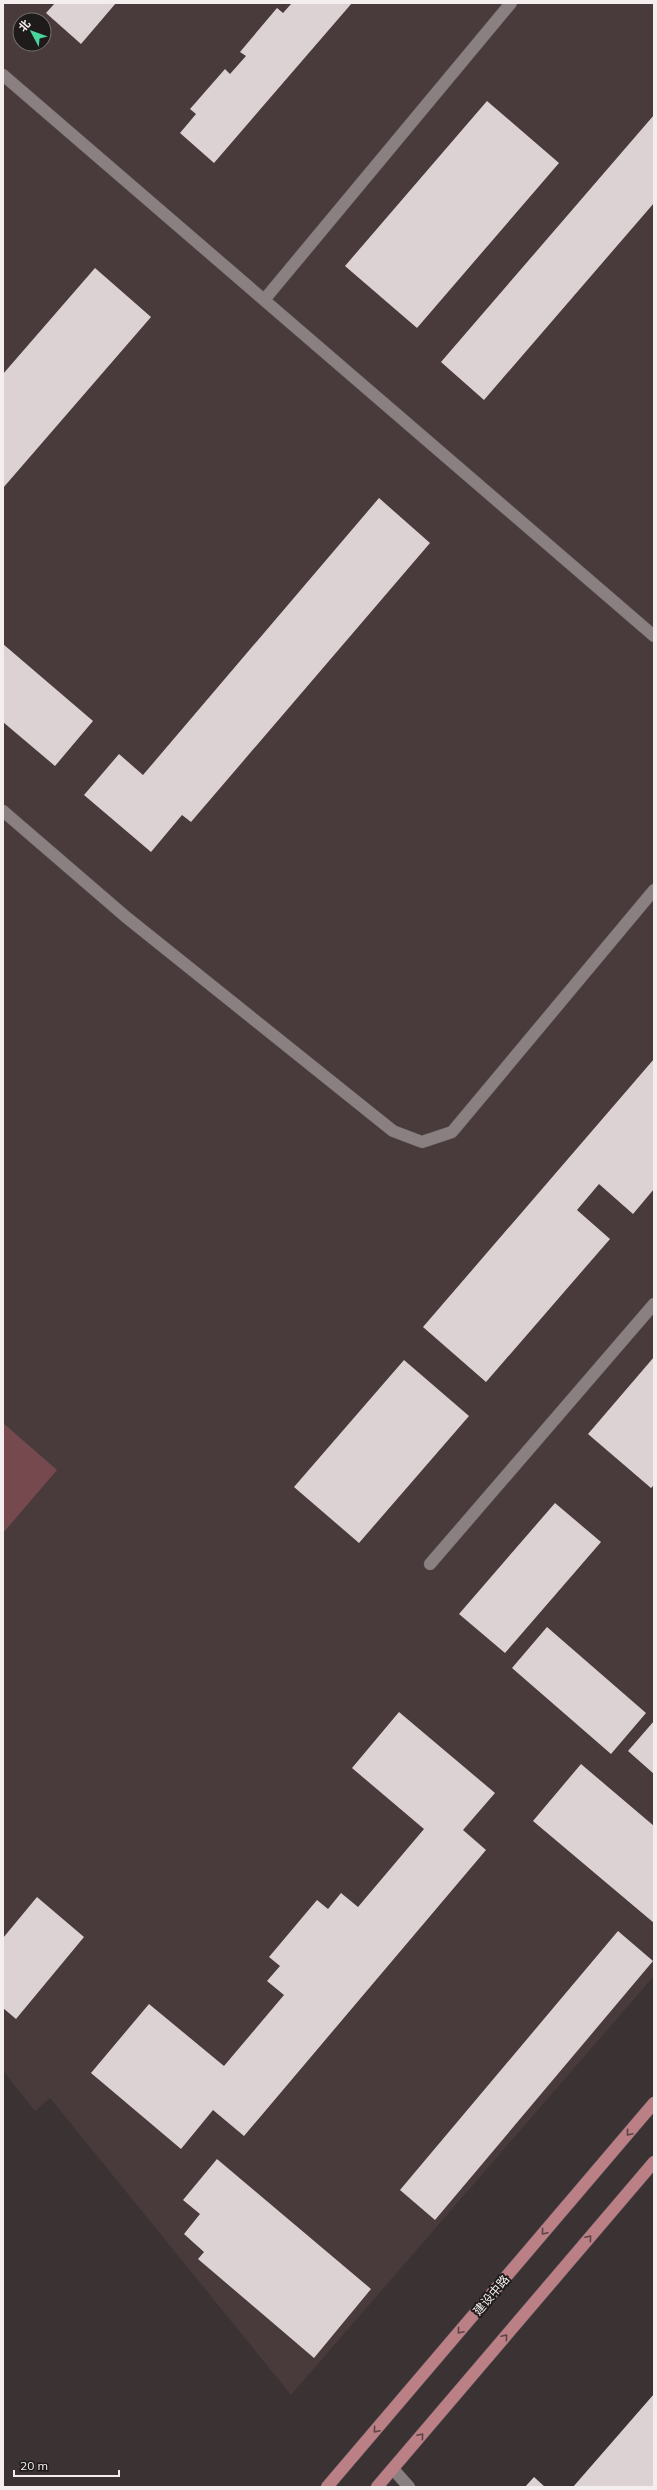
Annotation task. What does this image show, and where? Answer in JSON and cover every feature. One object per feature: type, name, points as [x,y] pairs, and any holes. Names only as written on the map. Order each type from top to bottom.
[{"type":"main road","name":"建设中路","points":[[327,2487],[654,2103]]},
{"type":"main road","points":[[377,2487],[654,2162]]},
{"type":"street","points":[[264,300],[511,3]]},
{"type":"street","points":[[3,75],[654,636]]},
{"type":"street","points":[[3,811],[126,918],[393,1131],[422,1142],[452,1132],[654,890]]},
{"type":"street","points":[[430,1564],[654,1304]]},
{"type":"street","points":[[393,2468],[409,2487]]},
{"type":"shaded area","points":[[3,3],[654,3],[654,1976],[291,2395],[50,2098],[35,2111],[3,2071]]},
{"type":"shaded area","points":[[3,1423],[57,1470],[3,1533]]},
{"type":"building","points":[[55,3],[116,3],[81,44],[52,18],[52,12],[47,12]]},
{"type":"building","points":[[292,3],[352,3],[214,163],[180,133],[196,114],[190,109],[225,69],[230,74],[246,56],[240,52],[277,8],[283,13]]},
{"type":"building","points":[[487,101],[559,163],[417,328],[345,266]]},
{"type":"building","points":[[654,115],[654,203],[484,400],[441,362]]},
{"type":"building","points":[[95,268],[151,317],[3,488],[3,374]]},
{"type":"building","points":[[379,498],[430,543],[191,822],[182,815],[151,852],[84,795],[119,754],[143,775]]},
{"type":"building","points":[[3,644],[93,721],[55,766],[3,722]]},
{"type":"building","points":[[654,1059],[654,1189],[633,1214],[599,1184],[577,1210],[610,1239],[486,1382],[423,1327]]},
{"type":"building","points":[[654,1357],[654,1485],[651,1488],[588,1434]]},
{"type":"building","points":[[404,1360],[469,1416],[359,1543],[294,1487]]},
{"type":"building","points":[[555,1503],[601,1542],[505,1653],[459,1614]]},
{"type":"building","points":[[547,1627],[646,1713],[611,1754],[512,1668]]},
{"type":"building","points":[[399,1712],[495,1793],[463,1830],[486,1850],[244,2136],[213,2110],[181,2149],[91,2073],[149,2004],[224,2066],[284,1995],[267,1981],[280,1966],[269,1957],[317,1900],[328,1909],[341,1893],[358,1907],[424,1829],[352,1768]]},
{"type":"building","points":[[654,1721],[654,1774],[628,1751]]},
{"type":"building","points":[[581,1764],[654,1826],[654,1923],[533,1821]]},
{"type":"building","points":[[37,1897],[84,1937],[16,2019],[3,2008],[3,1938]]},
{"type":"building","points":[[618,1931],[653,1961],[435,2220],[400,2190]]},
{"type":"building","points":[[217,2159],[371,2289],[314,2358],[198,2259],[204,2252],[184,2234],[200,2214],[183,2200]]},
{"type":"building","points":[[654,2394],[654,2487],[573,2487]]},
{"type":"building","points":[[534,2477],[545,2487],[525,2487]]}]
